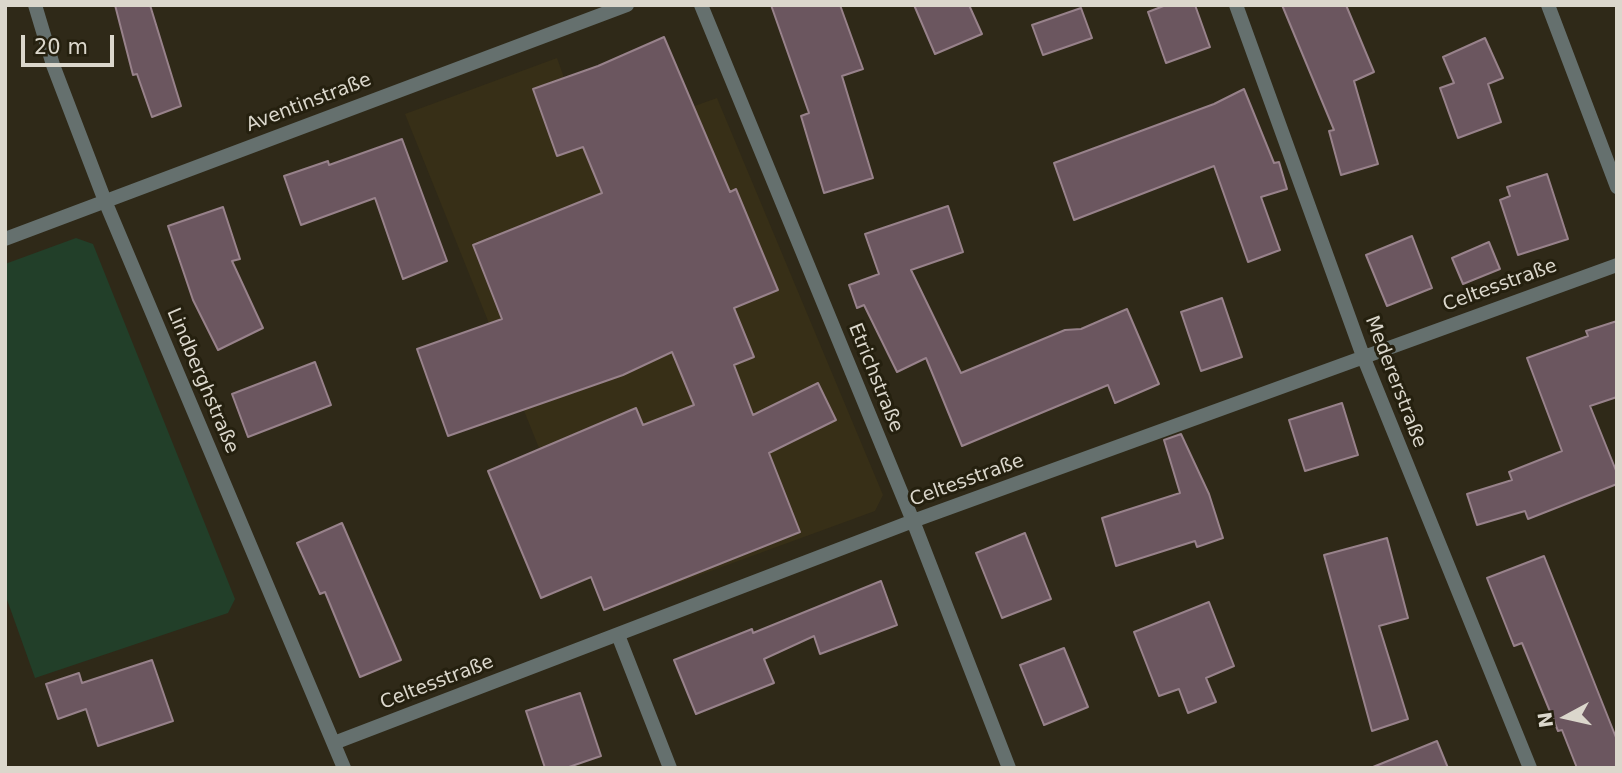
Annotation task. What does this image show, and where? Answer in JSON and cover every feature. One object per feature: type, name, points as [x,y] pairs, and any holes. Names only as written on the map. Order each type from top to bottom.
[{"type":"street","name":"Lindberghstraße","points":[[35,5],[53,65],[105,201],[344,768]]},
{"type":"street","name":"Aventinstraße","points":[[5,239],[627,5]]},
{"type":"street","name":"Etrichstraße","points":[[701,5],[913,521],[1009,768]]},
{"type":"street","name":"Medererstraße","points":[[1236,5],[1363,356],[1530,768]]},
{"type":"street","points":[[1548,5],[1617,187]]},
{"type":"street","name":"Celtesstraße","points":[[334,743],[913,521],[1617,265]]},
{"type":"street","points":[[618,635],[670,768]]},
{"type":"shaded area","points":[[557,58],[588,144],[717,98],[883,495],[875,511],[604,610],[405,114]]},
{"type":"green space","points":[[76,238],[93,244],[235,599],[228,613],[35,678],[5,594],[5,264]]},
{"type":"building","points":[[115,5],[150,5],[181,106],[152,117],[137,74],[133,75]]},
{"type":"building","points":[[771,5],[840,5],[863,69],[842,76],[873,178],[824,193],[801,116],[809,113]]},
{"type":"building","points":[[914,5],[969,5],[982,34],[935,54]]},
{"type":"building","points":[[1166,5],[1195,5],[1210,47],[1166,63],[1148,12]]},
{"type":"building","points":[[1282,5],[1346,5],[1374,72],[1354,81],[1378,164],[1341,175],[1329,131],[1334,130]]},
{"type":"building","points":[[1081,8],[1092,38],[1043,55],[1032,25]]},
{"type":"building","points":[[664,37],[730,192],[736,189],[778,290],[734,308],[754,357],[734,365],[753,415],[818,383],[836,420],[769,453],[800,532],[604,610],[591,577],[541,598],[488,471],[636,408],[643,425],[694,405],[672,352],[623,375],[448,436],[417,349],[502,319],[473,245],[602,193],[583,147],[557,156],[533,89],[598,66]]},
{"type":"building","points":[[1485,38],[1503,78],[1488,84],[1501,122],[1458,138],[1440,88],[1454,83],[1443,57]]},
{"type":"building","points":[[1244,89],[1274,163],[1279,162],[1287,189],[1261,197],[1280,250],[1248,262],[1214,166],[1074,220],[1054,163],[1214,104]]},
{"type":"building","points":[[402,139],[447,261],[403,279],[375,198],[301,225],[284,176],[328,161],[329,165]]},
{"type":"building","points":[[1547,174],[1568,239],[1518,255],[1500,200],[1510,196],[1507,187]]},
{"type":"building","points":[[948,206],[963,252],[911,270],[961,373],[1065,330],[1081,329],[1127,309],[1159,384],[1115,403],[1108,385],[962,446],[926,358],[897,372],[864,305],[857,308],[849,285],[879,274],[865,234]]},
{"type":"building","points":[[223,207],[240,259],[232,261],[263,328],[218,350],[193,300],[168,226]]},
{"type":"building","points":[[1412,236],[1432,288],[1387,306],[1366,255]]},
{"type":"building","points":[[1489,242],[1500,269],[1463,284],[1452,258]]},
{"type":"building","points":[[1222,298],[1242,357],[1201,371],[1181,312]]},
{"type":"building","points":[[1617,321],[1617,397],[1590,406],[1617,473],[1617,484],[1528,519],[1525,511],[1477,525],[1467,494],[1512,480],[1509,472],[1562,451],[1527,358],[1588,336],[1586,331]]},
{"type":"building","points":[[315,362],[331,405],[248,437],[232,394]]},
{"type":"building","points":[[1342,403],[1358,455],[1305,471],[1289,420]]},
{"type":"building","points":[[1181,434],[1209,494],[1223,538],[1197,547],[1195,541],[1116,566],[1102,518],[1180,493],[1164,440]]},
{"type":"building","points":[[342,523],[401,660],[360,677],[325,592],[320,594],[297,543]]},
{"type":"building","points":[[1025,533],[1051,599],[1002,618],[976,553]]},
{"type":"building","points":[[1387,538],[1408,618],[1379,626],[1408,719],[1372,731],[1324,555]]},
{"type":"building","points":[[1544,556],[1617,740],[1617,768],[1577,768],[1562,730],[1558,731],[1522,643],[1514,646],[1487,578]]},
{"type":"building","points":[[881,581],[897,625],[820,654],[814,636],[764,659],[774,683],[696,714],[674,660],[752,629],[753,633]]},
{"type":"building","points":[[1209,602],[1234,666],[1206,678],[1216,702],[1188,713],[1179,689],[1159,696],[1134,632]]},
{"type":"building","points":[[1064,648],[1088,707],[1044,725],[1020,665]]},
{"type":"building","points":[[152,660],[173,721],[98,746],[86,709],[58,719],[46,684],[79,673],[82,683]]},
{"type":"building","points":[[580,693],[601,756],[566,768],[545,768],[526,711]]},
{"type":"building","points":[[1437,741],[1448,768],[1373,768],[1373,767]]}]
